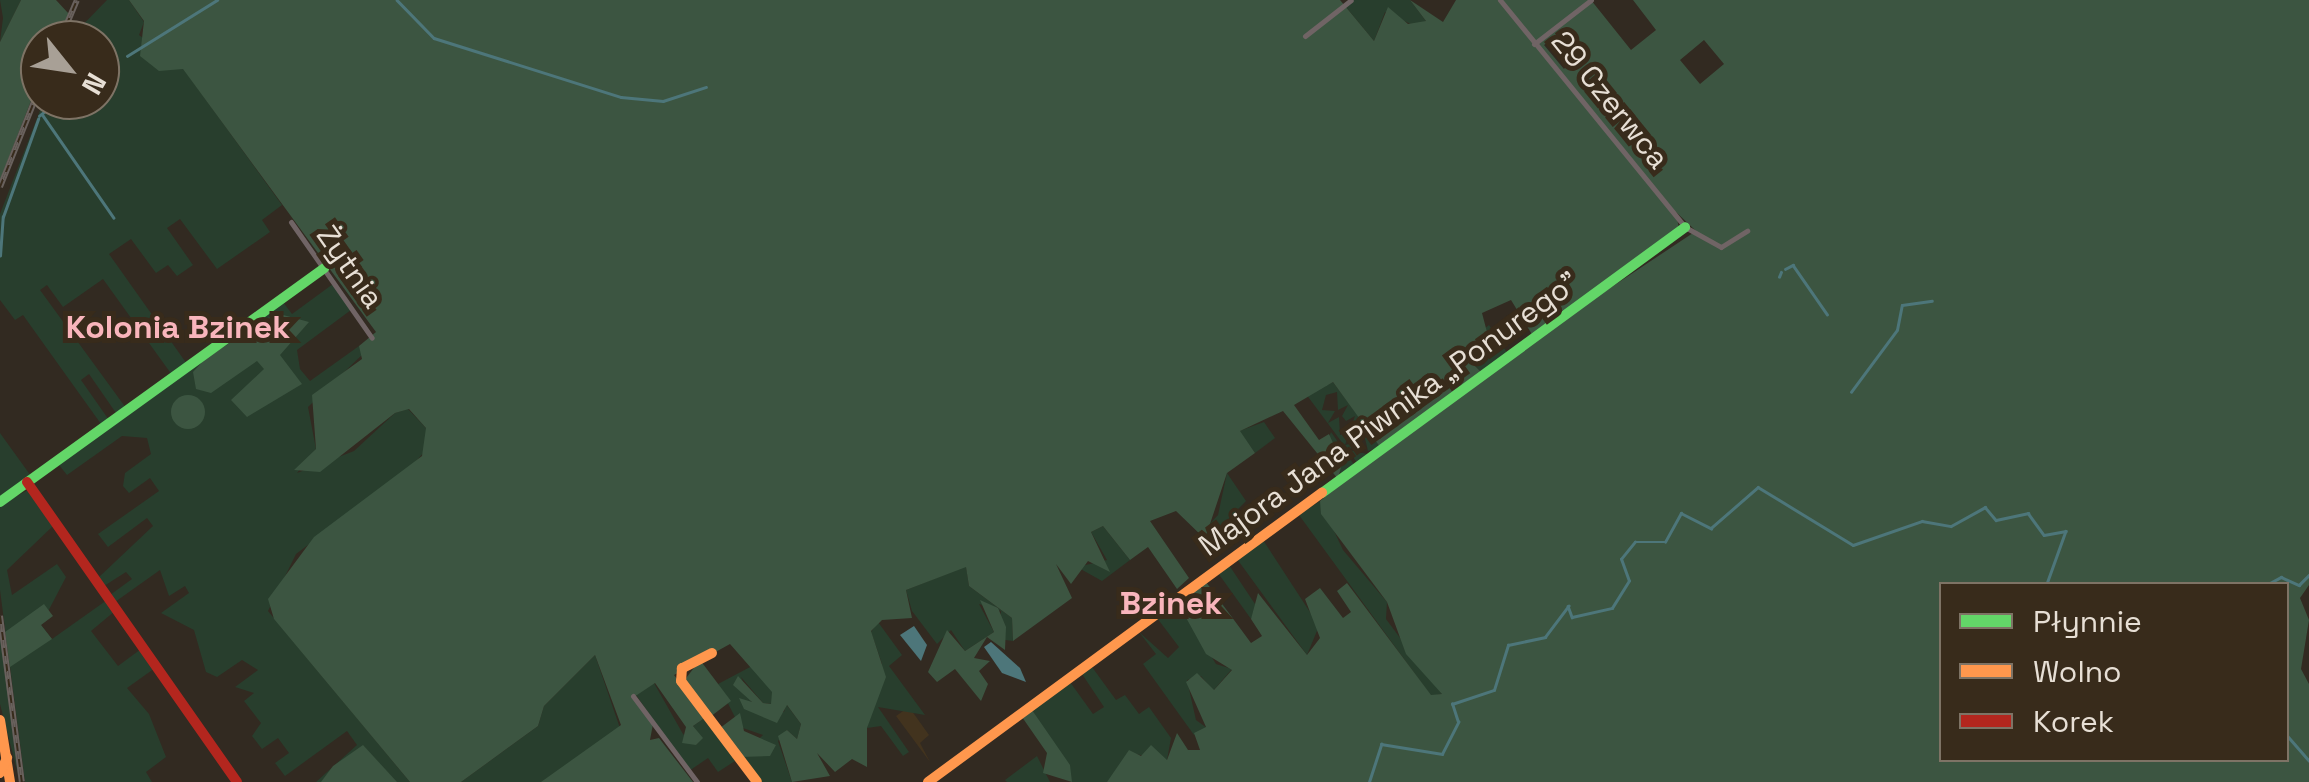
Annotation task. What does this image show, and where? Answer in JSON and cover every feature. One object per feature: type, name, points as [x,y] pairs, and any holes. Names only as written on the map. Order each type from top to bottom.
[{"type":"street","points":[[1305,36],[1351,0]]},
{"type":"street","name":"29 Czerwca","points":[[1500,0],[1686,227]]},
{"type":"street","points":[[1534,44],[1591,0]]},
{"type":"street","name":"Żytnia","points":[[291,222],[372,338]]},
{"type":"street","points":[[1686,227],[1720,247],[1748,231]]},
{"type":"street","name":"Majora Jana Piwnika „Ponurego”","points":[[928,782],[1686,227]]},
{"type":"street","points":[[0,502],[324,268]]},
{"type":"street","points":[[27,482],[237,782]]},
{"type":"street","points":[[712,653],[681,670],[757,782]]},
{"type":"street","points":[[634,696],[697,782]]},
{"type":"street","points":[[0,720],[4,773]]},
{"type":"shaded area","points":[[909,707],[929,735],[920,743],[930,762],[896,716]]},
{"type":"green space","points":[[0,0],[21,0],[0,42],[3,18]]},
{"type":"green space","points":[[21,0],[56,0],[69,14],[66,20],[20,20],[20,120],[24,120],[0,180],[0,42]]},
{"type":"green space","points":[[107,0],[129,0],[144,22],[139,35],[183,68],[282,205],[262,220],[270,232],[217,269],[180,219],[167,228],[193,265],[177,276],[168,265],[156,273],[131,239],[109,254],[187,364],[280,298],[292,314],[333,284],[351,310],[297,350],[300,369],[310,381],[359,346],[366,351],[308,407],[316,449],[297,473],[354,451],[395,413],[408,409],[426,428],[426,450],[409,469],[296,554],[268,611],[410,782],[316,782],[357,745],[347,731],[285,776],[275,763],[289,753],[278,738],[262,749],[252,736],[261,723],[244,701],[254,693],[235,687],[258,670],[242,660],[217,677],[206,672],[194,630],[161,613],[189,593],[185,586],[169,596],[160,570],[115,602],[110,595],[132,579],[126,572],[104,586],[98,578],[153,526],[147,518],[108,547],[98,534],[159,491],[150,478],[129,493],[123,486],[125,473],[151,454],[147,438],[122,436],[67,475],[55,460],[101,424],[23,315],[15,320],[0,300],[0,214],[36,120],[120,120],[120,20],[88,20]],"holes":[[[103,279],[172,375],[126,408],[40,290],[47,285],[63,307]],[[89,374],[116,413],[109,420],[81,380]]]},
{"type":"green space","points":[[129,0],[1340,0],[1374,41],[1388,7],[1408,24],[1426,21],[1410,0],[1443,22],[1456,0],[1591,0],[1631,50],[1656,30],[1633,0],[2309,0],[2309,585],[2300,598],[2309,620],[2301,669],[2309,684],[2309,782],[1107,782],[1129,750],[1141,756],[1151,745],[1167,760],[1177,733],[1188,750],[1200,750],[1194,733],[1206,727],[1186,682],[1197,673],[1214,690],[1232,670],[1206,654],[1178,603],[1206,582],[1251,643],[1262,636],[1251,619],[1258,593],[1307,655],[1320,638],[1305,599],[1320,588],[1343,618],[1351,612],[1337,591],[1347,583],[1431,695],[1442,694],[1406,654],[1387,602],[1321,514],[1320,501],[1383,451],[1333,382],[1294,405],[1319,440],[1329,434],[1342,463],[1338,479],[1283,411],[1240,431],[1255,453],[1227,473],[1205,539],[1176,511],[1150,521],[1189,578],[1177,589],[1148,547],[1130,560],[1103,526],[1091,532],[1110,572],[1088,561],[1071,584],[1056,564],[1072,598],[1013,641],[1012,618],[969,586],[966,567],[906,590],[912,618],[882,620],[871,631],[886,677],[867,728],[867,767],[852,759],[835,772],[817,753],[830,776],[792,782],[778,736],[787,730],[797,739],[801,724],[787,705],[777,723],[744,709],[739,698],[752,702],[733,685],[738,676],[763,703],[771,704],[772,692],[730,644],[674,675],[706,717],[693,726],[703,738],[696,745],[682,743],[686,727],[655,683],[634,697],[653,724],[650,740],[659,738],[693,782],[541,782],[621,725],[595,655],[544,706],[538,726],[461,782],[410,782],[274,619],[268,599],[314,537],[422,456],[426,428],[409,409],[395,413],[320,472],[294,470],[316,449],[312,395],[362,359],[359,346],[376,332],[183,69],[159,71],[140,56],[144,21]],"holes":[[[1564,31],[1579,50],[1564,69],[1544,45]],[[1704,40],[1724,64],[1700,84],[1680,60]],[[1676,212],[1696,231],[1482,373],[1462,353],[1487,332],[1482,313],[1511,300],[1533,336],[1550,322],[1541,306],[1555,299],[1564,313],[1679,229]]]},
{"type":"green space","points":[[1353,0],[1410,0],[1426,21],[1415,26],[1385,12],[1374,41],[1345,6]]},
{"type":"green space","points":[[276,313],[309,322],[280,355],[302,384],[247,417],[231,400],[264,369],[257,361],[211,393],[196,389],[193,372],[205,359]]},
{"type":"green space","points":[[1489,325],[1508,354],[1482,373],[1459,349]]},
{"type":"green space","points":[[1333,382],[1381,447],[1368,451],[1362,426],[1355,432],[1351,427],[1355,416],[1346,421],[1342,416],[1348,405],[1338,410],[1337,392],[1326,395],[1322,410],[1335,411],[1328,423],[1339,417],[1340,435],[1350,431],[1345,445],[1358,442],[1349,450],[1367,454],[1358,464],[1306,394]]},
{"type":"green space","points":[[188,395],[200,400],[205,412],[200,424],[188,429],[176,424],[171,412],[176,400]]},
{"type":"green space","points":[[1264,422],[1275,438],[1255,453],[1239,431]]},
{"type":"green space","points":[[1331,432],[1355,466],[1341,474],[1327,442]]},
{"type":"green space","points":[[0,433],[31,476],[0,499]]},
{"type":"green space","points":[[1227,473],[1246,501],[1209,539],[1204,530],[1218,515]]},
{"type":"green space","points":[[28,490],[54,525],[7,570],[12,595],[57,564],[66,577],[41,625],[52,639],[107,600],[115,611],[91,631],[118,666],[141,649],[155,668],[127,688],[149,714],[166,757],[146,772],[152,782],[25,782],[0,590],[0,505]]},
{"type":"green space","points":[[1320,501],[1343,550],[1387,602],[1386,619],[1442,694],[1431,696],[1299,515]]},
{"type":"green space","points":[[1103,526],[1130,560],[1102,581],[1077,567],[1107,560],[1091,532]]},
{"type":"green space","points":[[1263,540],[1319,626],[1307,655],[1237,559]]},
{"type":"green space","points":[[1229,565],[1257,607],[1251,619],[1218,573]]},
{"type":"green space","points":[[966,566],[969,586],[1012,618],[1013,641],[998,639],[1001,611],[979,604],[994,632],[965,651],[951,630],[937,644],[912,611],[906,590]]},
{"type":"green space","points":[[980,600],[998,608],[1006,627],[1005,650],[987,637],[974,658],[990,661],[979,671],[988,684],[981,701],[955,669],[937,682],[928,672],[947,630],[965,651],[994,632]]},
{"type":"green space","points":[[1178,603],[1216,664],[1232,669],[1213,691],[1201,676],[1187,680],[1196,720],[1207,728],[1194,735],[1143,664],[1156,654],[1139,632],[1168,658],[1179,647],[1157,618]]},
{"type":"green space","points":[[44,604],[53,616],[41,625],[52,639],[10,667],[5,632]]},
{"type":"green space","points":[[878,622],[902,655],[889,666],[925,715],[878,707],[909,752],[903,756],[881,726],[867,728],[882,664],[871,632]]},
{"type":"green space","points":[[0,630],[20,782],[0,704]]},
{"type":"green space","points":[[595,655],[622,734],[674,782],[461,782],[538,726],[544,706]]},
{"type":"green space","points":[[700,660],[731,701],[710,717],[683,682]]},
{"type":"green space","points":[[752,666],[772,691],[772,704],[763,703],[741,677],[754,708],[784,712],[786,704],[801,724],[797,739],[787,730],[778,741],[792,782],[759,782],[740,757],[763,735],[740,727],[718,684]]},
{"type":"green space","points":[[1092,667],[1116,700],[1125,695],[1139,714],[1149,707],[1171,738],[1167,760],[1135,754],[1107,782],[1072,782],[1032,710],[1070,682],[1093,714],[1104,707],[1082,674]]},
{"type":"green space","points":[[654,683],[683,734],[696,745],[702,738],[693,726],[706,717],[738,759],[718,772],[708,758],[689,771],[636,695]]},
{"type":"green space","points":[[1032,710],[1070,765],[1072,782],[1043,773],[1047,753],[1022,717]]},
{"type":"green space","points":[[740,713],[744,731],[776,745],[770,756],[740,757],[720,728]]},
{"type":"green space","points":[[363,745],[397,782],[321,782],[333,766]]},
{"type":"green space","points":[[1037,756],[1050,782],[1005,780]]},
{"type":"water","points":[[914,626],[927,645],[921,661],[900,635]]},
{"type":"water","points":[[991,642],[1020,668],[1026,682],[1002,673],[984,647]]},
{"type":"waterway","points":[[127,56],[217,0]]},
{"type":"waterway","points":[[397,0],[434,38],[621,97],[663,101],[706,87]]},
{"type":"waterway","points":[[0,256],[3,217],[38,120]]},
{"type":"waterway","points":[[46,120],[114,218]]},
{"type":"waterway","points":[[1785,269],[1793,265],[1827,314]]},
{"type":"waterway","points":[[1779,277],[1781,272]]},
{"type":"waterway","points":[[1851,392],[1897,330],[1902,305],[1932,301]]},
{"type":"waterway","points":[[1369,782],[1381,744],[1442,754],[1458,722],[1452,704],[1494,690],[1508,645],[1545,637],[1568,606],[1572,617],[1612,608],[1629,581],[1621,559],[1635,542],[1665,542],[1681,513],[1711,528],[1758,487],[1853,545],[1922,521],[1951,526],[1985,507],[1996,520],[2028,513],[2044,535],[2066,531],[2048,582]]},
{"type":"waterway","points":[[2272,582],[2281,577],[2299,585],[2309,575]]},
{"type":"waterway","points":[[2289,737],[2309,760]]},
{"type":"railway","points":[[68,20],[77,0]]},
{"type":"railway","points":[[0,187],[27,120]]},
{"type":"railway","points":[[0,616],[22,782]]},
{"type":"traffic: fast","points":[[1322,493],[1685,227]]},
{"type":"traffic: fast","points":[[0,502],[324,268]]},
{"type":"traffic: slow","points":[[928,782],[1322,493]]},
{"type":"traffic: slow","points":[[712,653],[682,668],[681,681],[757,782]]},
{"type":"traffic: slow","points":[[0,720],[10,782]]},
{"type":"traffic: slow","points":[[0,773],[7,758]]},
{"type":"traffic: jam","points":[[27,482],[237,782]]},
{"type":"district","name":"Kolonia Bzinek","points":[[178,327]]},
{"type":"district","name":"Bzinek","points":[[1171,603]]}]
